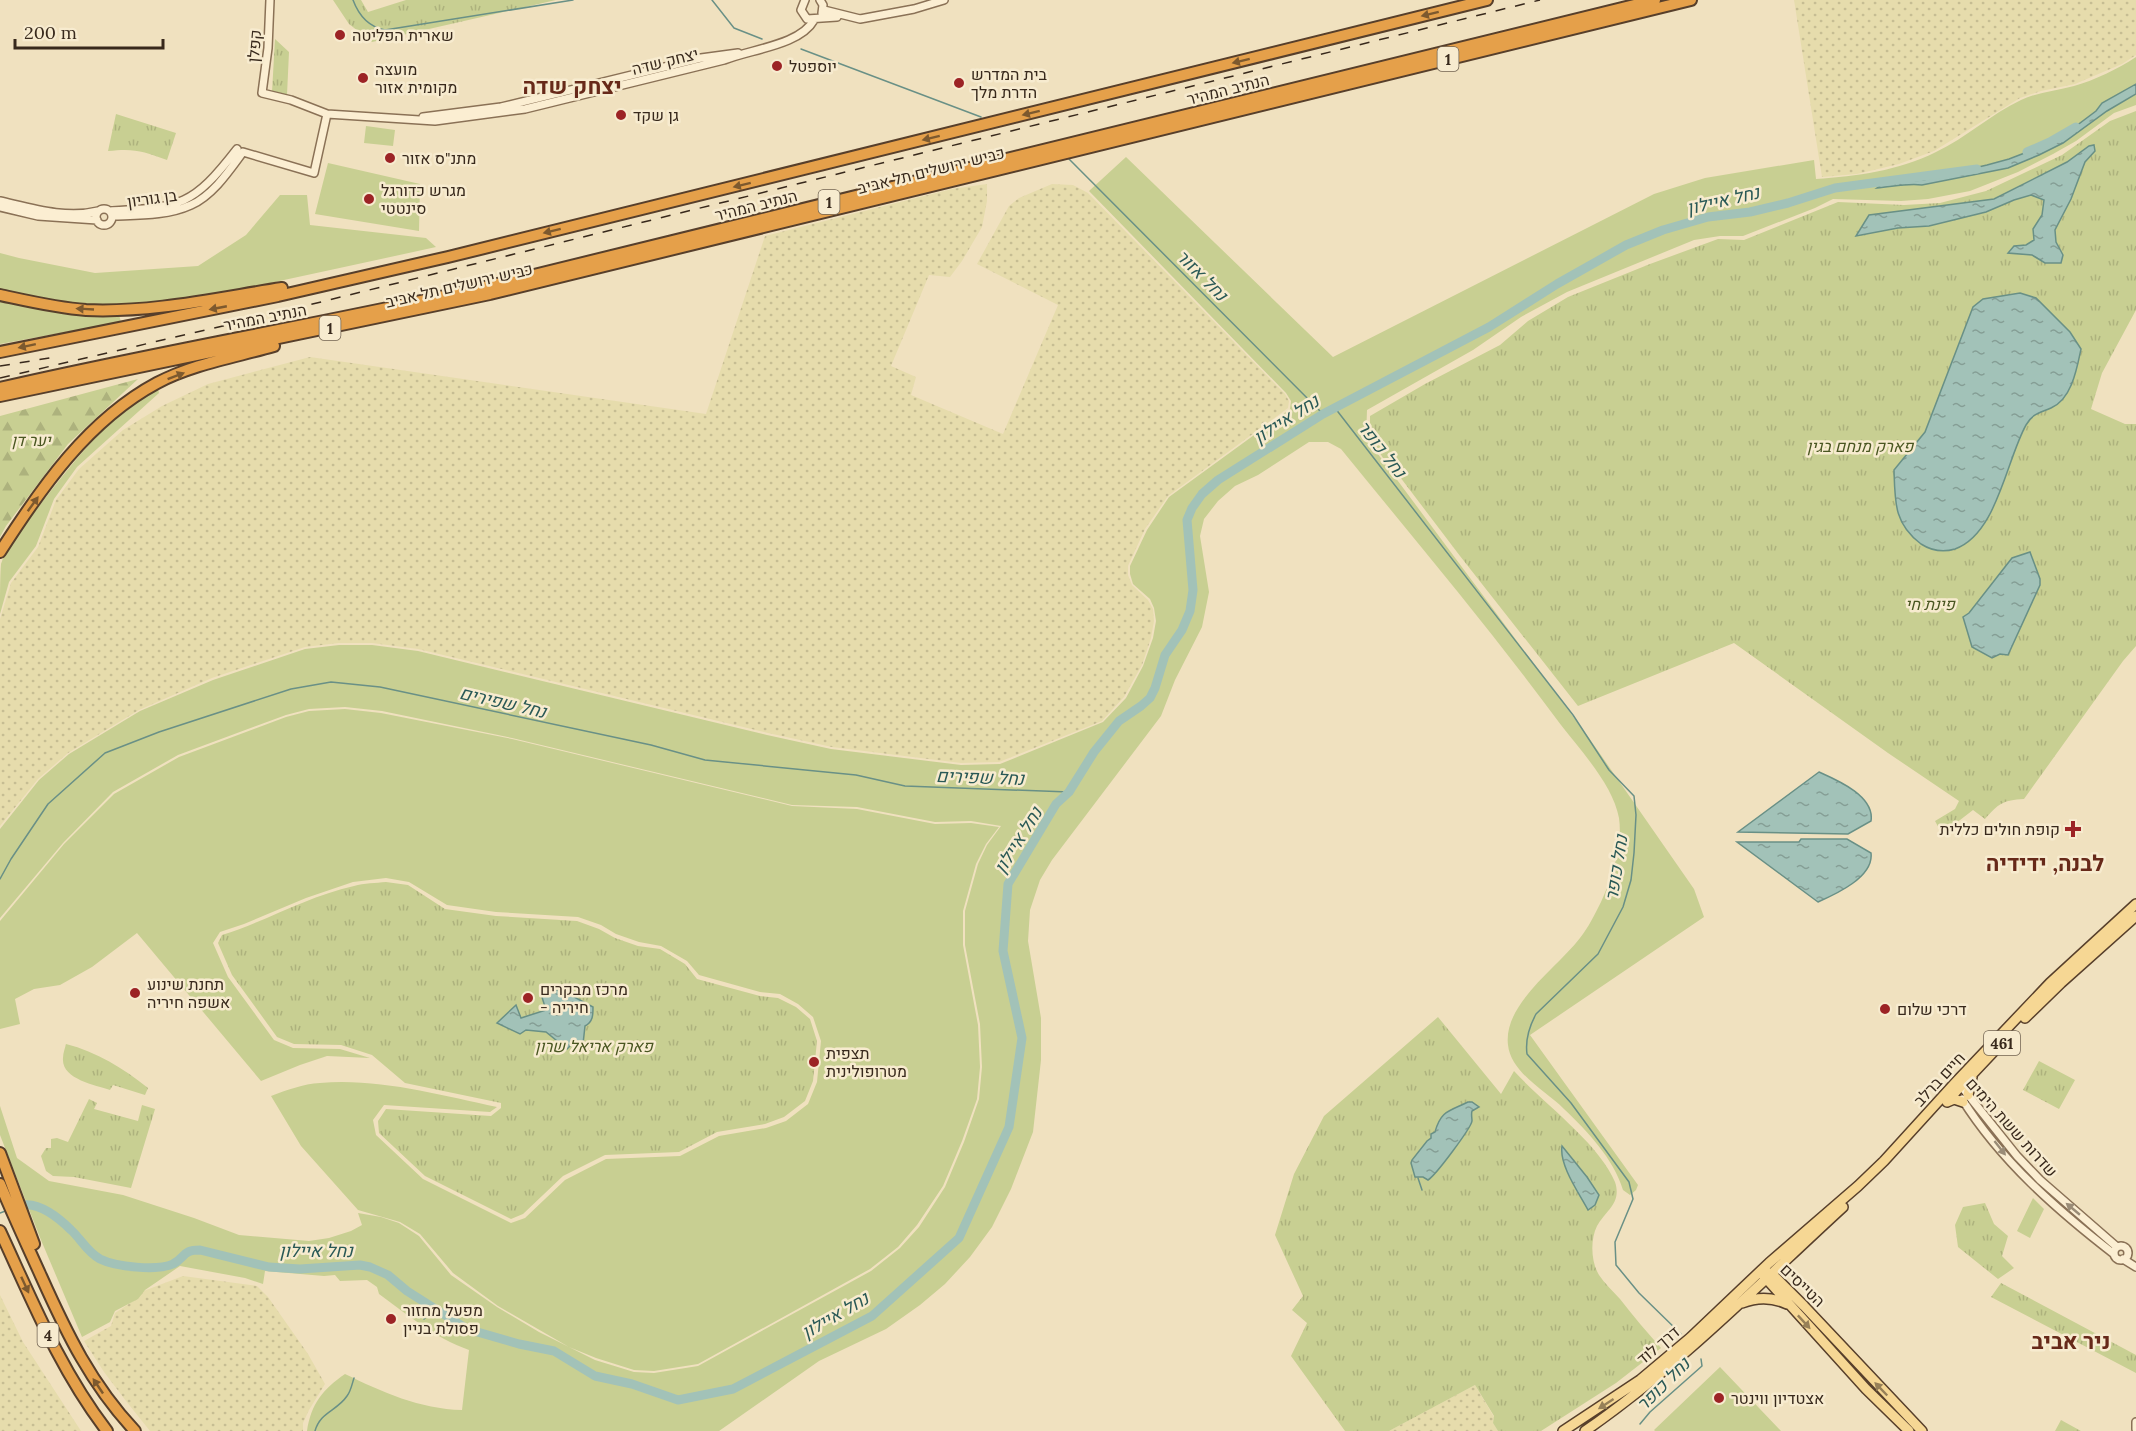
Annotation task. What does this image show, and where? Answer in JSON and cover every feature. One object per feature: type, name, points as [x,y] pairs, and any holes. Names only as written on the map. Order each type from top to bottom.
[{"type":"highway","name":"כביש ירושלים תל אביב","points":[[0,352],[227,306],[448,257],[1487,0]]},
{"type":"highway","name":"הנתיב המהיר","points":[[0,388],[96,366],[481,288],[1655,0]]},
{"type":"highway","name":"כביש ירושלים תל אביב","points":[[0,396],[383,317],[568,276],[1691,0]]},
{"type":"highway","points":[[0,294],[80,309],[136,309],[357,278]]},
{"type":"highway","points":[[0,552],[54,474],[79,446],[105,419],[157,383],[211,363],[383,317]]},
{"type":"highway","points":[[0,402],[62,382]]},
{"type":"highway","points":[[0,1153],[6,1188]]},
{"type":"highway","name":"4","points":[[6,1188],[63,1323],[99,1389],[135,1431]]},
{"type":"highway","name":"4","points":[[0,1231],[52,1345],[86,1403],[107,1431]]},
{"type":"main road","name":"חיים ברלב","points":[[1766,1274],[1881,1164],[1958,1086],[2054,980],[2136,904]]},
{"type":"main road","name":"חיים ברלב","points":[[1766,1274],[1786,1259],[1885,1168],[1958,1086],[2056,988],[2136,916]]},
{"type":"main road","points":[[1945,1103],[1965,1098],[1974,1072]]},
{"type":"main road","points":[[1783,1286],[1780,1275],[1786,1259]]},
{"type":"main road","name":"הטייסים","points":[[1766,1274],[1783,1286],[1922,1431]]},
{"type":"main road","name":"הטייסים","points":[[1766,1274],[1788,1304],[1866,1389],[1909,1431]]},
{"type":"main road","name":"דרך לוד","points":[[1586,1431],[1662,1372],[1732,1309],[1766,1274]]},
{"type":"main road","name":"דרך לוד","points":[[1563,1431],[1640,1380],[1766,1274]]},
{"type":"main road","points":[[1732,1309],[1759,1298],[1788,1304]]},
{"type":"street","name":"קפלן","points":[[262,93],[268,48],[270,0]]},
{"type":"street","points":[[820,0],[824,10]]},
{"type":"street","points":[[824,10],[860,19],[944,0]]},
{"type":"street","points":[[803,1],[801,10],[813,19],[843,16]]},
{"type":"street","points":[[813,19],[824,10]]},
{"type":"street","name":"יצחק שדה","points":[[262,93],[291,100],[327,114],[435,122],[525,109],[698,67],[791,40],[805,32],[813,19]]},
{"type":"street","name":"בן גוריון","points":[[111,214],[165,213],[192,205],[213,190],[240,151],[314,173],[327,114]]},
{"type":"street","points":[[0,201],[35,209],[83,215],[105,208],[111,214],[111,221],[105,225],[100,224],[97,220],[38,216],[0,207]]},
{"type":"street","points":[[97,220],[98,211]]},
{"type":"street","name":"שדרות ששת הימים","points":[[1958,1086],[2010,1161],[2037,1190],[2078,1226],[2116,1251]]},
{"type":"street","points":[[2136,1257],[2127,1252],[2124,1247],[2116,1251],[2116,1258],[2123,1259],[2136,1267]]},
{"type":"street","points":[[2123,1259],[2127,1256],[2127,1252]]},
{"type":"street","points":[[2136,1422],[2136,1430]]},
{"type":"shaded area","points":[[1794,0],[2136,0],[2136,55],[2122,64],[2075,84],[2020,98],[1934,151],[1899,164],[1857,174],[1822,177]]},
{"type":"shaded area","points":[[987,184],[987,201],[982,227],[950,277],[929,275],[891,366],[916,377],[911,395],[1003,434],[1058,305],[977,264],[1009,206],[1019,198],[1052,184],[1073,185],[1088,193],[1285,394],[1289,401],[1288,408],[1168,496],[1145,529],[1128,566],[1128,575],[1132,585],[1148,600],[1153,609],[1154,621],[1151,638],[1142,665],[1124,697],[1102,721],[999,762],[961,763],[832,747],[418,649],[372,643],[339,643],[305,647],[212,678],[139,710],[68,753],[38,779],[0,826],[0,619],[11,583],[38,547],[56,500],[79,469],[123,430],[162,406],[208,384],[310,357],[706,414],[765,236],[952,189]]},
{"type":"shaded area","points":[[183,1276],[257,1286],[268,1297],[308,1354],[325,1384],[309,1410],[303,1423],[303,1431],[150,1431],[126,1401],[84,1341],[111,1326],[115,1313],[138,1298],[141,1292]]},
{"type":"shaded area","points":[[0,1295],[23,1342],[81,1431],[0,1431]]},
{"type":"shaded area","points":[[1475,1385],[1494,1417],[1493,1423],[1498,1431],[1389,1431]]},
{"type":"green space","points":[[333,0],[361,0],[368,12],[406,0],[556,0],[372,42],[349,24]]},
{"type":"green space","points":[[275,39],[289,52],[287,95],[272,92]]},
{"type":"green space","points":[[2136,57],[2136,105],[2114,113],[2076,141],[2018,172],[1970,191],[1928,199],[1901,201],[1833,199],[1743,236],[1720,236],[1694,240],[1567,292],[1521,317],[1473,350],[1367,410],[1366,438],[1589,738],[1694,889],[1704,917],[1530,1035],[1638,1185],[1630,1195],[1623,1190],[1613,1167],[1599,1146],[1564,1109],[1522,1073],[1515,1064],[1508,1045],[1509,1030],[1514,1015],[1523,1001],[1580,938],[1601,902],[1613,872],[1618,850],[1620,828],[1616,806],[1587,757],[1480,620],[1341,449],[1328,442],[1309,442],[1258,475],[1235,486],[1218,501],[1204,519],[1200,536],[1209,592],[1202,627],[1175,680],[1161,716],[1052,860],[1040,880],[1030,910],[1028,941],[1041,1018],[1041,1060],[1033,1132],[1011,1189],[992,1227],[970,1257],[945,1284],[920,1305],[886,1329],[819,1361],[719,1431],[307,1431],[319,1398],[330,1385],[345,1374],[416,1403],[462,1410],[469,1350],[422,1325],[379,1294],[377,1287],[367,1280],[340,1281],[335,1275],[265,1271],[263,1284],[245,1278],[180,1266],[145,1290],[138,1299],[115,1311],[110,1322],[82,1337],[0,1135],[0,1106],[17,1158],[49,1181],[123,1195],[239,1235],[309,1241],[329,1238],[362,1225],[358,1213],[381,1217],[399,1223],[419,1236],[451,1275],[497,1307],[539,1332],[595,1360],[634,1372],[654,1373],[698,1366],[871,1271],[900,1248],[919,1227],[945,1187],[979,1099],[982,1067],[980,1024],[965,945],[965,911],[978,864],[987,845],[1001,826],[971,821],[935,822],[857,807],[792,805],[512,738],[382,711],[345,707],[309,709],[286,715],[178,755],[113,792],[63,843],[0,918],[0,829],[39,780],[69,754],[140,711],[213,680],[305,649],[339,645],[372,645],[418,651],[831,749],[961,765],[1000,764],[1103,722],[1126,698],[1143,666],[1153,638],[1156,621],[1150,599],[1133,584],[1130,574],[1130,566],[1147,530],[1169,497],[1290,409],[1291,401],[1286,393],[1089,191],[1126,157],[1333,357],[1654,194],[1705,178],[1814,160],[1816,179],[1862,174],[1907,164],[1947,146],[2021,100],[2090,81]]},
{"type":"green space","name":"פארק מנחם בגין","points":[[2136,111],[2136,310],[2102,373],[2091,409],[2125,424],[2136,424],[2136,646],[2024,799],[2011,800],[2002,804],[1985,819],[1973,810],[1942,834],[1935,821],[1955,809],[1959,801],[1734,643],[1578,706],[1400,477],[1388,466],[1370,437],[1370,416],[1500,345],[1528,321],[1568,297],[1718,239],[1744,240],[1838,202],[1904,205],[1940,203],[1986,191],[2062,155],[2110,121]]},
{"type":"green space","points":[[116,114],[176,133],[167,160],[138,151],[108,151]]},
{"type":"green space","points":[[366,126],[395,130],[393,146],[364,143]]},
{"type":"green space","name":"מגרש כדורגל סינטטי","points":[[328,163],[420,184],[419,231],[315,214]]},
{"type":"green space","points":[[280,195],[307,195],[310,225],[426,238],[436,247],[175,302],[130,306],[81,305],[0,290],[0,253],[95,273],[198,266],[246,235]]},
{"type":"green space","points":[[0,298],[119,315],[121,322],[0,344]]},
{"type":"green space","name":"יער דן","points":[[138,379],[68,444],[0,537],[0,416]]},
{"type":"green space","points":[[158,389],[159,393],[77,467],[54,499],[36,546],[9,582],[0,614],[1,564],[16,536],[91,443],[123,412]]},
{"type":"green space","points":[[345,709],[381,713],[512,739],[792,806],[857,809],[935,824],[971,823],[999,827],[986,844],[976,864],[963,911],[963,945],[978,1025],[980,1067],[977,1099],[943,1186],[917,1225],[898,1247],[870,1269],[698,1364],[654,1371],[634,1370],[569,1347],[498,1306],[453,1273],[420,1234],[400,1222],[358,1210],[301,1146],[271,1096],[314,1084],[364,1083],[387,1085],[497,1107],[490,1112],[384,1105],[373,1120],[376,1135],[423,1179],[511,1223],[525,1218],[565,1180],[606,1159],[680,1156],[719,1136],[766,1128],[786,1121],[808,1104],[817,1082],[821,1041],[813,1017],[798,1004],[780,994],[760,992],[699,975],[687,961],[661,946],[639,942],[616,934],[601,925],[578,917],[496,912],[447,905],[409,882],[386,878],[353,882],[220,932],[213,943],[228,977],[274,1040],[293,1048],[340,1049],[370,1058],[327,1056],[261,1081],[137,933],[92,967],[60,985],[34,989],[15,999],[20,1024],[0,1029],[0,921],[64,844],[114,794],[179,757],[286,717],[309,711]]},
{"type":"green space","name":"פארק אריאל שרון","points":[[386,882],[408,885],[445,909],[496,916],[577,921],[638,946],[660,949],[685,964],[697,979],[760,996],[778,998],[796,1007],[810,1019],[817,1041],[813,1081],[805,1101],[784,1117],[765,1124],[717,1132],[679,1152],[605,1155],[563,1176],[523,1214],[511,1219],[425,1176],[379,1133],[378,1121],[386,1109],[491,1116],[501,1108],[501,1103],[405,1083],[372,1055],[341,1045],[294,1044],[277,1037],[232,975],[218,943],[222,935],[320,896],[358,885]]},
{"type":"green space","points":[[1438,1017],[1501,1094],[1514,1071],[1584,1138],[1607,1167],[1617,1189],[1615,1201],[1595,1232],[1592,1244],[1594,1264],[1601,1278],[1661,1348],[1616,1383],[1541,1431],[1498,1431],[1493,1423],[1494,1416],[1475,1385],[1389,1431],[1345,1431],[1291,1356],[1307,1323],[1292,1310],[1303,1296],[1275,1235],[1294,1174],[1324,1116]]},
{"type":"green space","points":[[66,1044],[88,1051],[119,1067],[148,1088],[145,1095],[113,1085],[110,1090],[73,1076],[64,1065],[63,1056]]},
{"type":"green space","points":[[2039,1061],[2075,1080],[2059,1109],[2023,1090]]},
{"type":"green space","points":[[89,1099],[97,1103],[94,1109],[138,1121],[142,1105],[155,1109],[131,1188],[74,1177],[53,1176],[46,1171],[41,1156],[46,1148],[51,1148],[51,1139],[57,1138],[68,1142]]},
{"type":"green space","points":[[2033,1198],[2044,1209],[2030,1238],[2017,1231]]},
{"type":"green space","points":[[1985,1203],[1994,1224],[2008,1236],[2002,1256],[2014,1268],[1998,1279],[1958,1247],[1955,1225],[1963,1207]]},
{"type":"green space","points":[[2001,1283],[2136,1355],[2136,1373],[1991,1297]]},
{"type":"green space","name":"אצטדיון ווינטר","points":[[1720,1367],[1781,1431],[1654,1430]]},
{"type":"green space","points":[[2061,1420],[2081,1431],[2055,1431]]},
{"type":"water","points":[[2136,84],[2136,94],[2107,111],[2063,143],[2008,168],[1922,185],[1877,188],[1884,183],[1923,180],[1987,165],[2056,141],[2096,111],[2102,103]]},
{"type":"water","points":[[2094,145],[2095,151],[2085,162],[2071,199],[2055,230],[2056,242],[2063,255],[2061,263],[2045,263],[2032,255],[2008,253],[2014,246],[2026,245],[2034,240],[2033,229],[2042,215],[2044,200],[2031,195],[1986,212],[1929,226],[1898,228],[1856,236],[1869,215],[1994,199],[2067,162],[2089,146]]},
{"type":"water","points":[[2020,293],[2036,298],[2070,332],[2081,349],[2075,374],[2064,398],[2058,404],[2034,416],[2026,425],[1999,495],[1981,528],[1969,541],[1955,549],[1933,550],[1912,536],[1901,520],[1896,502],[1894,470],[1925,432],[1973,307],[1983,299]]},
{"type":"water","points":[[2030,552],[2040,585],[2008,655],[2000,654],[1992,658],[1972,647],[1963,617],[1969,613],[2012,558]]},
{"type":"water","points":[[1819,772],[1844,784],[1861,797],[1871,812],[1871,821],[1848,834],[1738,832]]},
{"type":"water","points":[[1801,839],[1847,839],[1871,853],[1867,870],[1852,883],[1818,902],[1737,842],[1799,842]]},
{"type":"water","points":[[554,990],[563,991],[593,1007],[591,1020],[585,1026],[583,1044],[572,1044],[567,1049],[546,1032],[526,1030],[520,1034],[497,1023],[516,1005],[521,1018],[546,1010],[541,994]]},
{"type":"water","points":[[1468,1102],[1479,1107],[1472,1111],[1472,1121],[1460,1141],[1428,1180],[1415,1177],[1412,1160],[1431,1138],[1440,1119],[1447,1112]]},
{"type":"water","points":[[1562,1146],[1599,1195],[1595,1205],[1588,1210],[1567,1170]]},
{"type":"waterway","name":"נחל אזור","points":[[353,0],[365,20],[385,30],[573,0]]},
{"type":"waterway","name":"נחל אזור","points":[[712,0],[734,28],[762,39]]},
{"type":"waterway","name":"נחל אזור","points":[[801,49],[981,117]]},
{"type":"waterway","name":"נחל איילון","points":[[2027,152],[2076,127]]},
{"type":"waterway","name":"נחל אזור","points":[[1068,158],[1323,414]]},
{"type":"waterway","name":"נחל איילון","points":[[23,1205],[42,1208],[55,1216],[91,1253],[100,1259],[126,1266],[147,1268],[166,1266],[173,1264],[187,1253],[200,1250],[269,1267],[300,1269],[360,1265],[370,1267],[388,1275],[407,1291],[467,1329],[554,1351],[595,1376],[632,1384],[678,1400],[733,1389],[872,1316],[959,1238],[1009,1127],[1022,1038],[1003,951],[1008,884],[1056,804],[1069,792],[1094,752],[1119,721],[1150,698],[1155,688],[1165,655],[1182,630],[1190,611],[1193,590],[1187,520],[1202,494],[1218,480],[1323,414],[1489,327],[1557,284],[1626,245],[1663,230],[1708,217],[1750,212],[1835,188],[1977,169]]},
{"type":"waterway","name":"נחל כופר","points":[[1335,408],[1573,715],[1609,770],[1634,796],[1636,815],[1634,853],[1631,880],[1623,907],[1598,954],[1536,1014],[1528,1033],[1527,1054],[1571,1103],[1629,1182],[1633,1199],[1615,1242],[1616,1265],[1639,1293],[1681,1334]]},
{"type":"waterway","name":"נחל שפירים","points":[[0,879],[48,804],[105,753],[159,732],[291,689],[331,682],[380,687],[651,745],[705,760],[856,775],[905,786],[1069,792]]},
{"type":"waterway","points":[[1418,1178],[1422,1190]]},
{"type":"waterway","name":"נחל איילון","points":[[0,1213],[8,1210]]},
{"type":"waterway","points":[[424,1319],[434,1308]]},
{"type":"waterway","name":"נחל כופר","points":[[1640,1424],[1650,1412],[1702,1366],[1701,1359]]},
{"type":"waterway","points":[[315,1431],[321,1420],[347,1396],[354,1378]]},
{"type":"railway","points":[[0,378],[244,321],[1540,0]]},
{"type":"railway","points":[[0,366],[55,357]]},
{"type":"place","name":"שארית הפליטה","points":[[340,35]]},
{"type":"place","name":"יוספטל","points":[[777,66]]},
{"type":"place","name":"מועצה מקומית אזור","points":[[363,78]]},
{"type":"place","name":"בית המדרש הדרת מלך","points":[[959,83]]},
{"type":"place","name":"גן שקד","points":[[621,115]]},
{"type":"place","name":"מתנ\"ס אזור","points":[[390,158]]},
{"type":"place","name":"מגרש כדורגל סינטטי","points":[[369,199]]},
{"type":"place","name":"קופת חולים כללית","points":[[2073,829]]},
{"type":"place","name":"תחנת שינוע אשפה חיריה","points":[[135,993]]},
{"type":"place","name":"מרכז מבקרים - חיריה","points":[[528,998]]},
{"type":"place","name":"דרכי שלום","points":[[1885,1009]]},
{"type":"place","name":"תצפית מטרופולינית","points":[[814,1062]]},
{"type":"place","name":"מפעל מחזור פסולת בניין","points":[[391,1319]]},
{"type":"place","name":"אצטדיון ווינטר","points":[[1719,1398]]},
{"type":"district","name":"יצחק שדה","points":[[572,86]]},
{"type":"district","name":"לבנה, ידידיה","points":[[2045,863]]},
{"type":"district","name":"ניר אביב","points":[[2071,1341]]},
{"type":"park label","name":"פינת חי","points":[[1930,604]]}]
